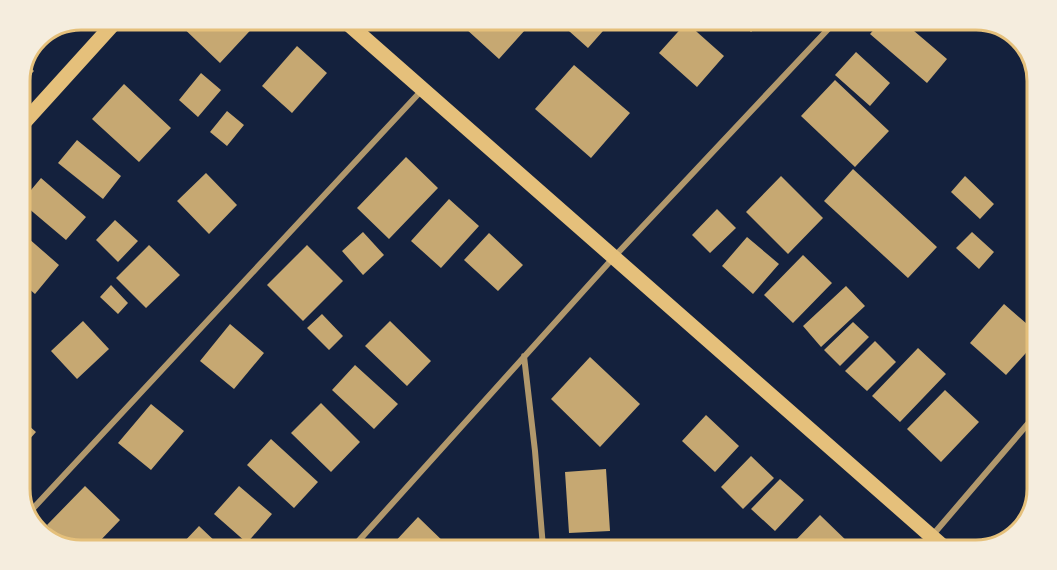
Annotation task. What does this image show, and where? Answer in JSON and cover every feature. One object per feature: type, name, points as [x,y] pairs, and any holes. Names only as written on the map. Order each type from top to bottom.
[{"type":"main road","points":[[30,116],[108,30]]},
{"type":"main road","points":[[355,30],[934,540]]},
{"type":"street","points":[[359,540],[614,257],[827,30]]},
{"type":"street","points":[[34,507],[423,89]]},
{"type":"street","points":[[524,356],[542,540]]},
{"type":"street","points":[[931,537],[1027,425]]},
{"type":"building","points":[[185,30],[251,30],[220,63]]},
{"type":"building","points":[[467,30],[525,30],[499,59]]},
{"type":"building","points":[[568,30],[604,30],[588,48]]},
{"type":"building","points":[[680,30],[695,30],[724,56],[697,87],[659,53]]},
{"type":"building","points":[[874,30],[913,30],[947,59],[927,83],[870,34]]},
{"type":"building","points":[[297,46],[327,73],[292,113],[262,86]]},
{"type":"building","points":[[856,52],[890,83],[870,106],[835,75]]},
{"type":"building","points":[[574,65],[630,113],[591,158],[535,109]]},
{"type":"building","points":[[201,73],[221,90],[198,117],[179,100]]},
{"type":"building","points":[[835,80],[889,131],[855,167],[801,116]]},
{"type":"building","points":[[124,84],[171,128],[139,162],[92,119]]},
{"type":"building","points":[[227,111],[244,125],[227,146],[210,132]]},
{"type":"building","points":[[77,140],[121,176],[103,199],[58,163]]},
{"type":"building","points":[[406,157],[438,188],[389,239],[357,208]]},
{"type":"building","points":[[853,169],[937,247],[908,278],[824,201]]},
{"type":"building","points":[[206,173],[237,205],[209,234],[177,201]]},
{"type":"building","points":[[781,176],[823,218],[788,254],[746,212]]},
{"type":"building","points":[[965,176],[994,204],[980,219],[951,192]]},
{"type":"building","points":[[41,178],[86,217],[66,240],[30,210],[30,191]]},
{"type":"building","points":[[449,199],[479,226],[441,268],[411,241]]},
{"type":"building","points":[[717,209],[736,228],[710,253],[692,235]]},
{"type":"building","points":[[115,220],[138,241],[118,262],[96,240]]},
{"type":"building","points":[[363,232],[384,255],[363,275],[342,251]]},
{"type":"building","points":[[972,232],[994,252],[979,269],[956,248]]},
{"type":"building","points":[[489,233],[523,265],[498,291],[464,260]]},
{"type":"building","points":[[747,237],[779,264],[753,294],[722,266]]},
{"type":"building","points":[[30,240],[59,265],[35,294],[30,290]]},
{"type":"building","points":[[149,245],[180,275],[146,308],[116,278]]},
{"type":"building","points":[[307,245],[343,281],[303,321],[267,285]]},
{"type":"building","points":[[803,255],[832,283],[793,323],[764,295]]},
{"type":"building","points":[[111,285],[128,303],[118,314],[100,297]]},
{"type":"building","points":[[846,286],[865,306],[821,347],[803,326]]},
{"type":"building","points":[[1004,304],[1027,324],[1027,352],[1006,375],[970,343]]},
{"type":"building","points":[[322,314],[343,336],[329,350],[307,328]]},
{"type":"building","points":[[83,321],[109,349],[77,379],[51,351]]},
{"type":"building","points":[[390,321],[431,361],[407,386],[365,346]]},
{"type":"building","points":[[853,322],[869,337],[840,366],[824,350]]},
{"type":"building","points":[[230,324],[264,353],[234,389],[200,361]]},
{"type":"building","points":[[875,341],[896,362],[867,391],[845,371]]},
{"type":"building","points":[[918,348],[946,374],[900,422],[872,396]]},
{"type":"building","points":[[590,357],[640,404],[600,447],[551,399]]},
{"type":"building","points":[[355,365],[398,404],[374,429],[332,390]]},
{"type":"building","points":[[945,390],[979,422],[941,462],[907,429]]},
{"type":"building","points":[[321,403],[360,442],[331,472],[291,433]]},
{"type":"building","points":[[151,404],[184,431],[151,470],[118,443]]},
{"type":"building","points":[[706,415],[739,446],[715,472],[682,441]]},
{"type":"building","points":[[30,427],[36,432],[30,439]]},
{"type":"building","points":[[271,439],[318,482],[294,508],[247,465]]},
{"type":"building","points":[[751,456],[774,478],[743,509],[721,487]]},
{"type":"building","points":[[606,469],[610,531],[569,533],[565,472]]},
{"type":"building","points":[[780,479],[804,500],[775,531],[751,509]]},
{"type":"building","points":[[85,486],[120,520],[101,540],[71,539],[58,535],[47,525]]},
{"type":"building","points":[[239,486],[272,514],[250,540],[244,540],[214,514]]},
{"type":"building","points":[[820,515],[846,540],[796,540]]},
{"type":"building","points":[[418,517],[442,540],[397,540]]},
{"type":"building","points":[[199,526],[214,540],[186,540]]}]
